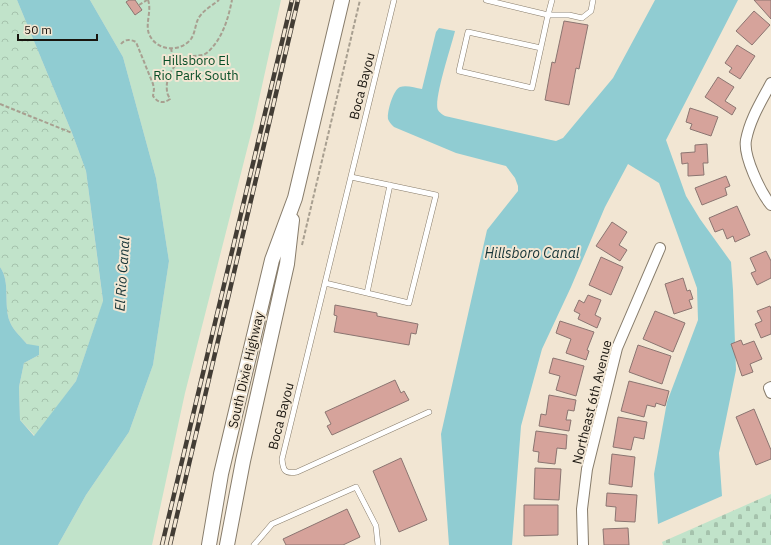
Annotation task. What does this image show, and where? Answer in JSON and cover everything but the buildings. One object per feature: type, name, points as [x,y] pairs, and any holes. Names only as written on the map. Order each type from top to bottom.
[{"type":"main road","name":"South Dixie Highway","points":[[209,545],[221,474],[272,260],[294,198],[342,0]]},
{"type":"main road","name":"South Dixie Highway","points":[[227,545],[243,460],[287,264],[294,198]]},
{"type":"street","points":[[771,83],[752,118],[746,142],[749,160],[755,180],[765,198],[771,205]]},
{"type":"street","name":"Northeast 6th Avenue","points":[[583,545],[582,509],[587,469],[617,348],[660,248]]},
{"type":"lane","name":"Boca Bayou","points":[[394,0],[282,459],[283,467],[286,472],[297,472],[430,412]]},
{"type":"lane","points":[[486,0],[548,15],[569,15],[582,18],[591,11],[593,0]]},
{"type":"lane","points":[[541,48],[468,32],[459,71],[532,88],[552,0]]},
{"type":"lane","points":[[325,283],[409,303],[436,195],[351,177]]},
{"type":"lane","points":[[367,293],[390,185]]},
{"type":"lane","points":[[254,545],[272,524],[356,487],[376,526],[378,545]]},
{"type":"path","points":[[139,5],[148,0],[149,34],[154,41],[162,47],[171,48],[183,45],[190,39],[200,16],[219,0]]},
{"type":"path","points":[[121,44],[124,41],[129,40],[136,42],[153,84],[153,96],[161,103],[166,102],[170,99],[167,91],[169,74],[176,65],[186,58],[206,54],[209,51],[216,42],[227,21],[232,0]]},
{"type":"path","points":[[171,48],[172,59],[176,65]]},
{"type":"path","points":[[0,104],[72,133]]},
{"type":"green space","points":[[0,0],[17,0],[72,133],[86,171],[103,302],[76,381],[35,436],[20,420],[19,387],[24,363],[39,355],[18,335],[10,322],[7,308],[5,279],[0,267]]},
{"type":"green space","name":"Hillsboro El Rio Park South","points":[[90,0],[281,0],[254,122],[185,393],[152,545],[58,545],[86,495],[129,432],[153,365],[169,261],[156,178],[123,57]]},
{"type":"green space","points":[[771,494],[771,545],[663,545],[662,542]]},
{"type":"water","name":"El Rio Canal","points":[[17,0],[90,0],[123,57],[156,178],[169,261],[153,365],[129,432],[86,495],[58,545],[0,545],[0,267],[5,280],[7,308],[11,325],[27,344],[39,346],[39,355],[24,363],[19,387],[20,420],[34,436],[76,381],[103,301],[86,171],[72,133]]},
{"type":"water","name":"Hillsboro Canal","points":[[655,0],[738,0],[666,140],[686,196],[700,219],[731,262],[736,370],[719,453],[722,496],[658,524],[654,474],[667,402],[698,320],[697,288],[659,183],[628,164],[605,207],[571,287],[542,349],[521,426],[512,545],[449,545],[441,434],[487,230],[518,191],[518,186],[515,178],[506,166],[456,153],[394,127],[388,119],[388,111],[391,102],[395,92],[400,87],[408,86],[422,89],[436,32],[439,28],[455,31],[438,96],[437,105],[439,112],[445,116],[556,141],[563,138],[613,78]]},
{"type":"railway","points":[[162,545],[292,0]]},
{"type":"railway","points":[[170,545],[298,0]]}]
